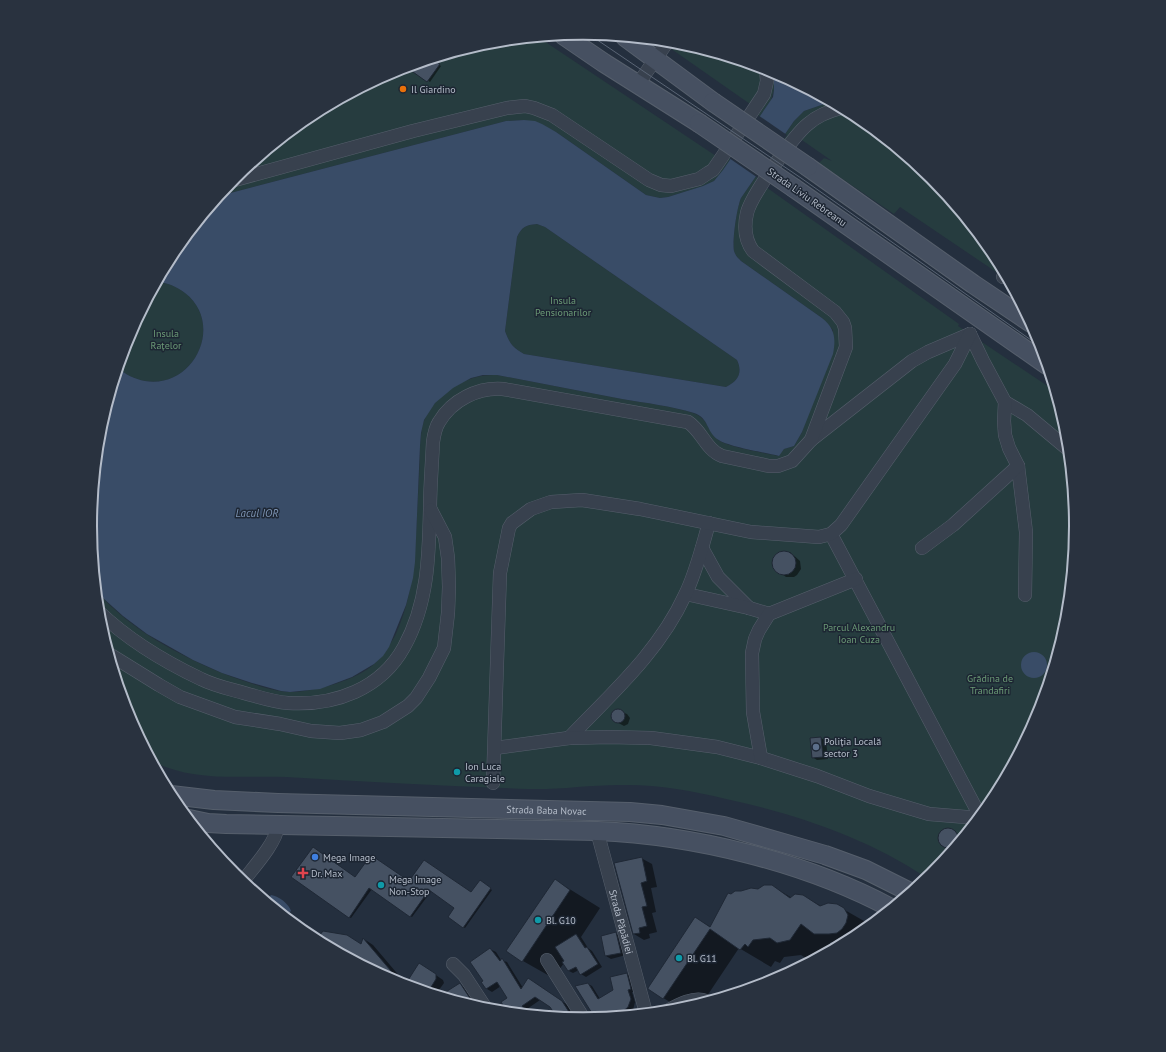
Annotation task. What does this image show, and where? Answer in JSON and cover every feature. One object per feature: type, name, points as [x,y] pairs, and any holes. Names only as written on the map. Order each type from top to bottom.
[{"type":"main road","name":"Strada Liviu Rebreanu","points":[[572,40],[604,63],[699,123],[1039,360]]},
{"type":"main road","points":[[633,43],[713,102],[1022,317]]},
{"type":"main road","name":"Strada Baba Novac","points":[[179,796],[246,801],[630,812],[662,815],[724,826],[825,855],[866,870],[905,889]]},
{"type":"main road","points":[[190,812],[212,805],[246,801]]},
{"type":"main road","name":"Strada Baba Novac","points":[[196,820],[208,823],[278,826],[629,832],[712,845],[794,867],[847,886],[886,906]]},
{"type":"street","points":[[638,84],[664,47]]},
{"type":"street","points":[[244,178],[413,131],[516,106],[534,108],[552,115],[649,180],[661,186],[671,186],[699,179],[713,170],[764,94],[767,76]]},
{"type":"street","points":[[811,440],[846,351],[845,328],[843,322],[835,312],[753,251],[747,241],[746,220],[750,205],[754,198],[797,134],[813,120],[835,111]]},
{"type":"street","points":[[105,618],[116,627],[152,652],[211,683],[288,703],[304,703],[339,698],[371,684],[382,676],[404,647],[413,628],[418,614],[428,571],[433,442],[438,422],[456,403],[473,393],[489,388],[503,389],[688,422],[716,454],[769,466],[778,466],[792,461],[811,440],[912,361],[928,352],[970,334]]},
{"type":"street","points":[[970,334],[1005,402],[1005,435],[1009,448],[1018,466],[1026,532],[1025,595]]},
{"type":"street","points":[[493,784],[500,573],[509,528],[512,523],[531,509],[551,502],[582,500],[640,509],[751,532],[819,538],[831,534],[844,520],[955,364],[970,334]]},
{"type":"street","points":[[1005,402],[1027,415],[1062,445]]},
{"type":"street","points":[[922,548],[953,525],[1018,466]]},
{"type":"street","points":[[116,658],[180,697],[235,717],[311,730],[340,733],[361,730],[383,722],[408,706],[416,698],[429,678],[444,648],[448,613],[448,558],[444,537],[430,508]]},
{"type":"street","points":[[569,738],[638,667],[673,620],[686,594],[709,523]]},
{"type":"street","points":[[831,534],[856,579],[976,812]]},
{"type":"street","points":[[702,548],[718,577],[749,608]]},
{"type":"street","points":[[761,758],[753,712],[752,653],[759,630],[770,614],[856,579]]},
{"type":"street","points":[[686,594],[770,614]]},
{"type":"street","points":[[495,748],[569,738],[651,738],[717,747],[761,758],[817,776],[869,796],[928,814],[973,817]]},
{"type":"street","points":[[247,877],[273,841],[278,826]]},
{"type":"street","name":"Strada Păpădiei","points":[[597,831],[645,1008]]},
{"type":"street","points":[[547,960],[580,1012]]},
{"type":"street","points":[[453,964],[464,975],[481,1001]]},
{"type":"green space","points":[[545,42],[716,156],[750,104],[670,48],[739,66],[774,79],[774,90],[771,100],[714,181],[668,197],[660,198],[646,195],[556,132],[524,120],[506,121],[229,193],[239,182],[287,140],[340,105],[397,77],[427,66],[488,49]]},
{"type":"green space","name":"Parcul Alexandru Ioan Cuza","points":[[824,104],[879,140],[927,182],[969,230],[998,273],[900,207],[894,214],[819,163],[824,158],[832,161],[799,138],[766,187],[959,324],[958,326],[1048,386],[1060,431],[1068,494],[1068,558],[1060,621],[1043,682],[1019,741],[1004,769],[969,822],[927,870],[922,875],[880,851],[855,839],[805,820],[752,805],[701,793],[676,789],[639,785],[615,785],[528,789],[286,777],[218,776],[185,772],[159,764],[134,712],[123,682],[106,621],[102,597],[126,619],[162,644],[202,665],[258,686],[288,692],[298,692],[321,688],[358,675],[375,663],[388,647],[395,636],[406,607],[414,562],[420,446],[424,421],[433,405],[447,391],[464,381],[481,376],[497,375],[667,407],[698,415],[705,421],[717,439],[728,445],[778,456],[784,449],[794,446],[802,432],[833,330],[822,318],[741,261],[734,251],[734,232],[741,198],[794,121],[804,111]]},
{"type":"green space","name":"Insula Pensionarilor","points":[[537,224],[545,227],[737,360],[740,369],[734,382],[726,387],[524,354],[512,345],[505,331],[517,237],[524,227]]},
{"type":"green space","name":"Insula Rațelor","points":[[162,282],[185,293],[197,306],[203,321],[203,337],[198,352],[190,365],[178,375],[162,381],[145,381],[130,376],[123,370],[134,340]]},
{"type":"water","name":"Lacul IOR","points":[[774,79],[824,104],[804,111],[794,121],[741,198],[734,232],[734,251],[740,260],[822,318],[830,326],[834,334],[833,354],[802,432],[794,446],[784,449],[779,456],[737,447],[722,442],[713,436],[705,421],[699,415],[694,413],[497,375],[483,375],[471,378],[453,388],[435,403],[424,420],[420,446],[413,578],[406,605],[389,647],[383,656],[374,664],[352,677],[320,689],[290,692],[281,691],[222,673],[193,660],[147,634],[123,616],[102,597],[98,558],[98,494],[106,431],[123,371],[130,376],[145,381],[162,381],[178,375],[190,365],[198,352],[203,337],[203,321],[197,306],[185,293],[162,282],[197,230],[229,193],[506,121],[524,120],[535,121],[556,132],[646,195],[660,198],[668,197],[714,181],[773,97]],"holes":[[[537,224],[545,227],[737,360],[740,369],[738,376],[734,382],[726,387],[524,354],[514,347],[505,331],[517,237],[522,229],[527,226]]]},
{"type":"water","points":[[1034,652],[1043,656],[1047,665],[1043,674],[1034,678],[1025,674],[1021,665],[1025,656]]},
{"type":"water","points":[[271,895],[277,897],[288,906],[291,911],[289,913],[270,897]]},
{"type":"pier","points":[[758,115],[787,135],[758,178],[729,158]]},
{"type":"building","points":[[438,63],[440,64],[427,82],[412,71]]},
{"type":"building","points":[[779,551],[789,551],[796,558],[796,568],[789,575],[779,575],[772,568],[772,558]]},
{"type":"building","points":[[615,709],[621,709],[625,713],[625,719],[621,723],[615,723],[611,719],[611,713]]},
{"type":"building","name":"Poliția Locală sector 3","points":[[821,737],[823,757],[812,758],[810,738]]},
{"type":"building","points":[[944,829],[952,829],[957,834],[947,848],[941,845],[939,842],[939,834]]},
{"type":"building","name":"Mega Image Non-Stop","points":[[313,847],[355,877],[371,855],[409,881],[424,860],[471,892],[480,880],[491,888],[463,928],[448,917],[454,908],[429,890],[410,917],[369,888],[349,918],[291,877]]},
{"type":"building","points":[[642,857],[647,881],[641,883],[647,906],[642,907],[647,926],[639,928],[640,933],[633,934],[614,863]]},
{"type":"building","name":"Bl. G10","points":[[555,879],[570,890],[522,962],[506,951]]},
{"type":"building","points":[[764,885],[772,885],[790,898],[795,894],[803,895],[820,906],[828,903],[837,904],[844,908],[848,915],[846,923],[837,933],[829,934],[814,934],[801,924],[790,940],[777,943],[770,938],[753,940],[748,947],[745,944],[740,950],[710,929],[663,999],[648,989],[695,917],[710,927],[728,893],[731,894],[735,891],[751,888],[758,889]]},
{"type":"building","points":[[323,931],[347,935],[361,944],[363,938],[391,971],[368,962],[320,935]]},
{"type":"building","points":[[616,932],[621,953],[605,956],[601,936]]},
{"type":"building","points":[[576,934],[598,964],[580,975],[576,967],[568,971],[562,962],[564,961],[555,947]]},
{"type":"building","points":[[490,948],[500,961],[502,958],[521,989],[528,978],[562,1001],[569,1012],[553,1011],[550,1007],[535,997],[522,1006],[524,1008],[503,1005],[501,1002],[507,998],[497,982],[486,989],[481,982],[483,981],[470,962]]},
{"type":"building","points":[[419,963],[436,974],[436,979],[431,987],[409,979]]},
{"type":"building","points":[[627,973],[631,989],[628,990],[631,999],[628,1007],[625,1010],[591,1012],[575,986],[588,983],[598,999],[613,990],[610,977]]},
{"type":"building","points":[[460,983],[470,998],[457,995],[446,992]]},
{"type":"tram line","points":[[598,40],[801,178],[1032,341]]},
{"type":"place","name":"Il Giardino","points":[[403,89]]},
{"type":"place","name":"Poliția Locală sector 3","points":[[816,747]]},
{"type":"place","name":"Ion Luca Caragiale","points":[[457,772]]},
{"type":"place","name":"Mega Image","points":[[315,857]]},
{"type":"place","name":"Dr. Max","points":[[303,873]]},
{"type":"place","name":"Mega Image Non-Stop","points":[[381,885]]},
{"type":"place","name":"Bl. G10","points":[[538,920]]},
{"type":"place","name":"Bl. G11","points":[[679,958]]},
{"type":"park label","name":"Grădina de Trandafiri","points":[[990,684]]}]
